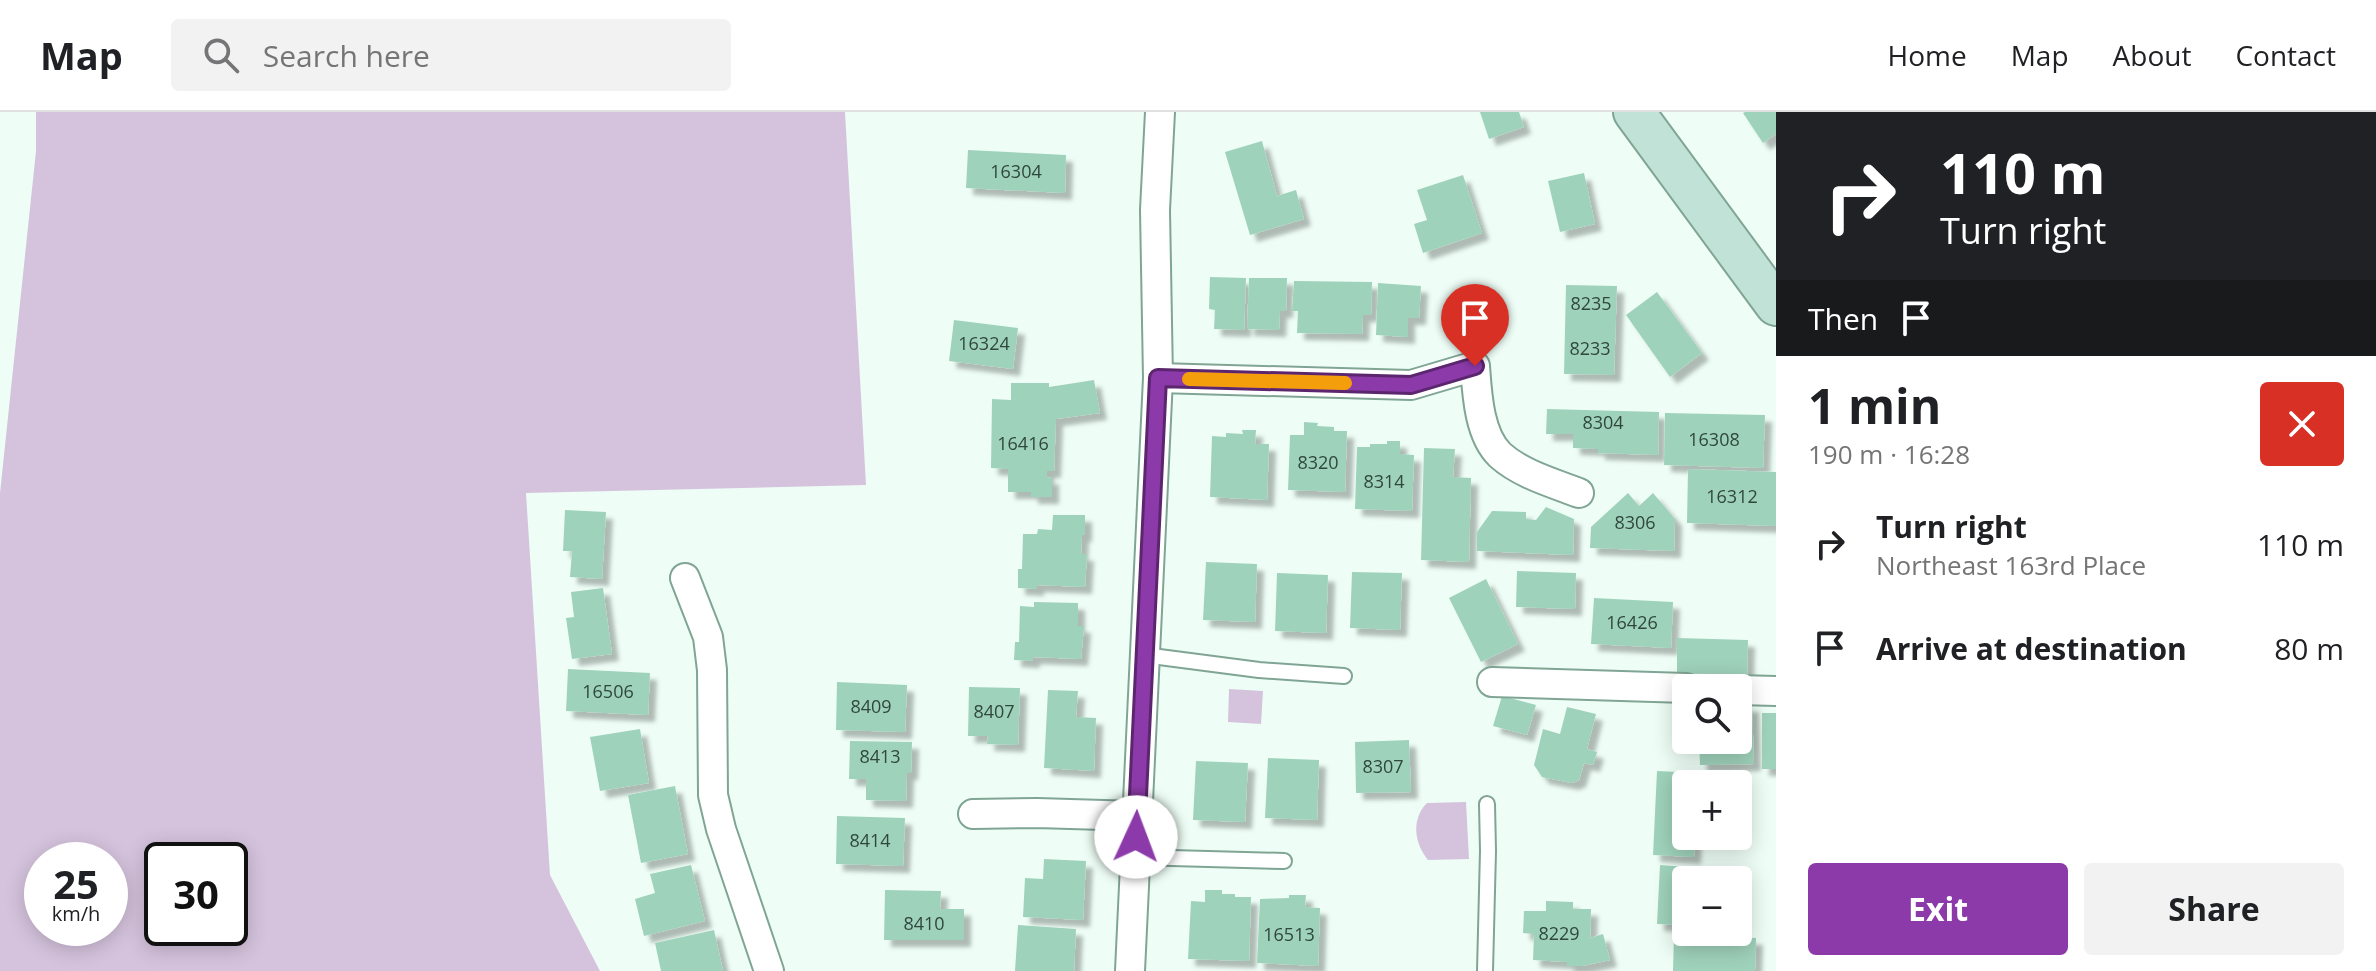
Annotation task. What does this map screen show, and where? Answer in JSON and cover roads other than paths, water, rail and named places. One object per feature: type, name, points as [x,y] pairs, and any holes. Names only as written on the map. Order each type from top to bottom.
[{"type":"main road","points":[[1634,112],[1776,305]]},
{"type":"street","points":[[1130,971],[1158,378],[1155,210],[1160,112]]},
{"type":"street","points":[[1158,378],[1411,385],[1475,366],[1477,396],[1484,427],[1499,454],[1529,474],[1579,493]]},
{"type":"street","points":[[685,578],[708,637],[712,670],[713,795],[721,829],[769,971]]},
{"type":"street","points":[[1492,682],[1672,688]]},
{"type":"street","points":[[1752,690],[1776,691]]},
{"type":"street","points":[[973,814],[1137,816]]},
{"type":"lane","points":[[1144,655],[1259,670],[1344,676]]},
{"type":"lane","points":[[1485,971],[1487,804]]},
{"type":"lane","points":[[1135,857],[1284,861]]}]
